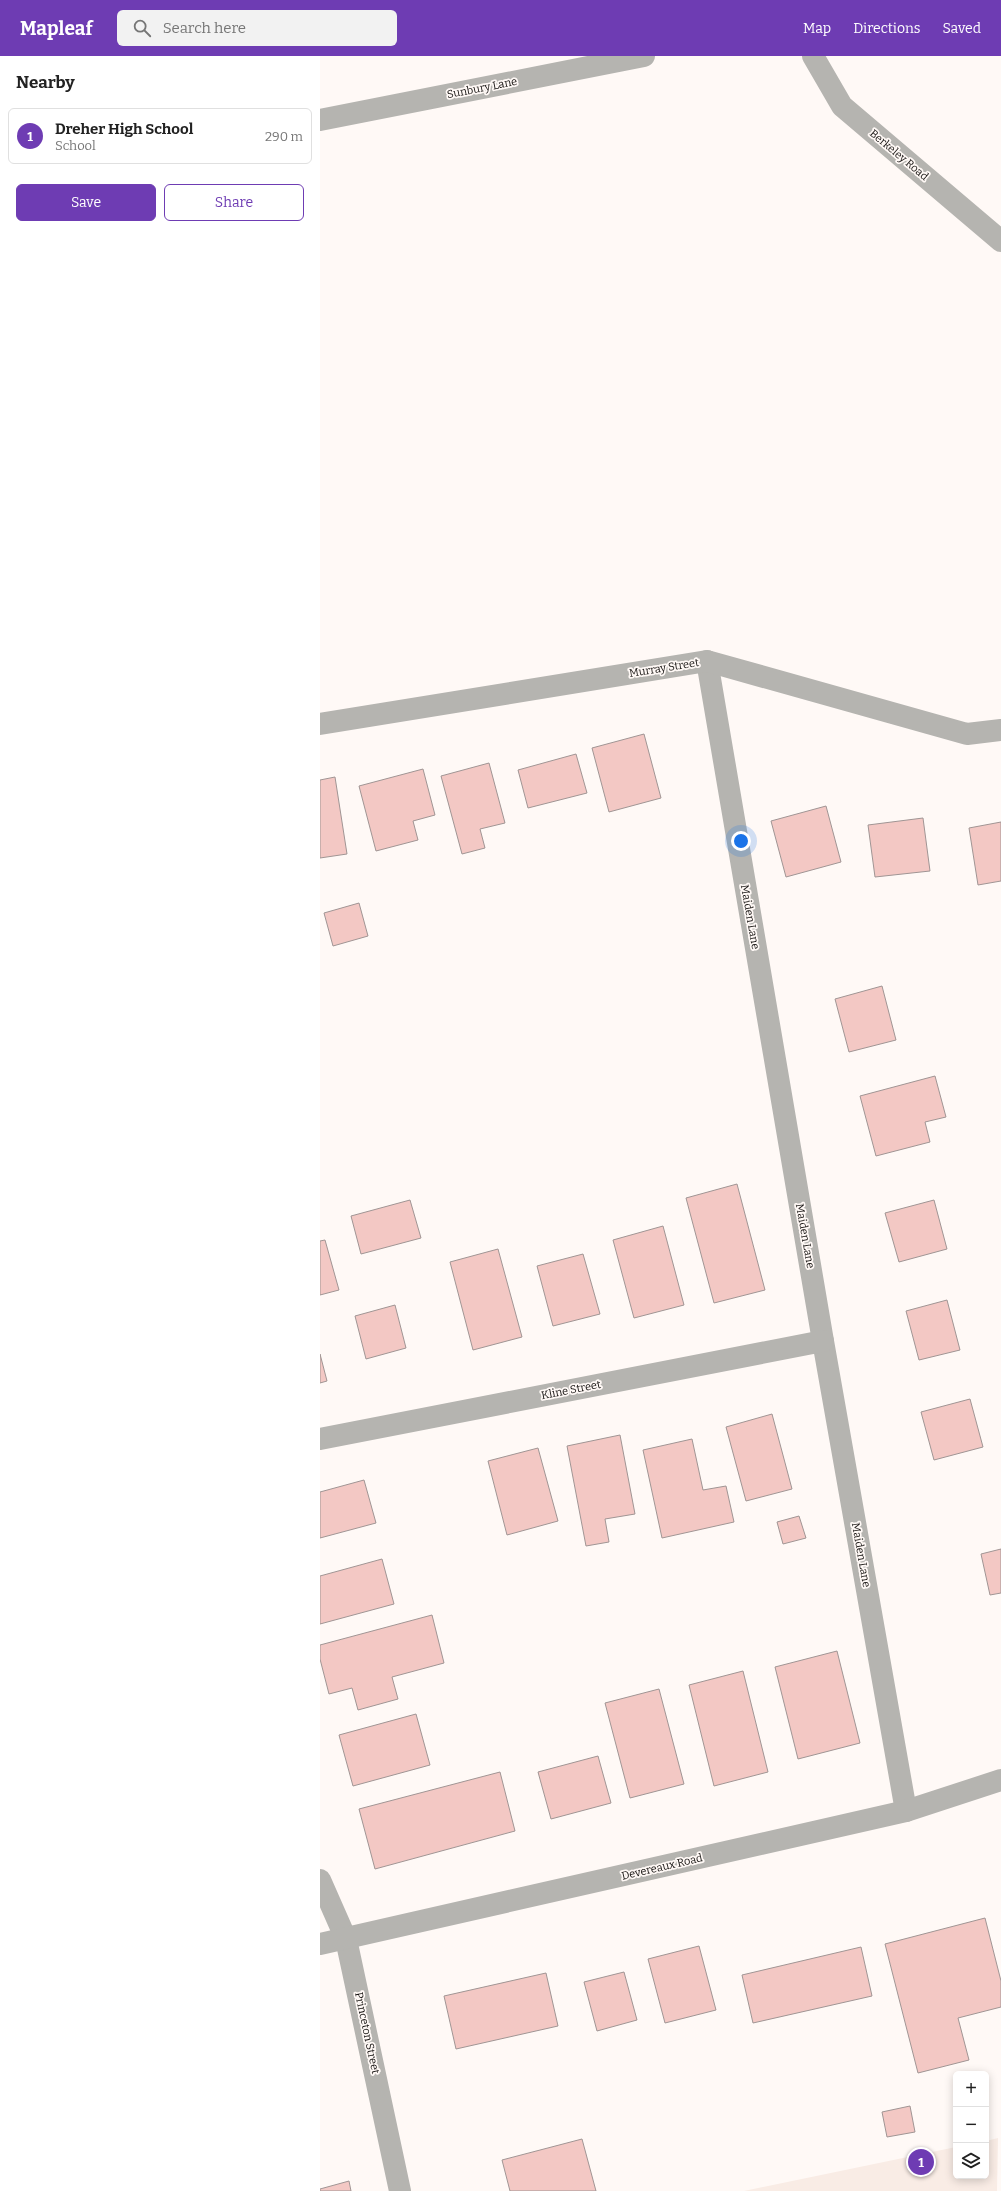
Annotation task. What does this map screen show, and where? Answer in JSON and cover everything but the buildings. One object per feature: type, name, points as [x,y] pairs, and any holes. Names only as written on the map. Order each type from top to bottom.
[{"type":"street","name":"Sunbury Lane","points":[[320,120],[644,56]]},
{"type":"street","name":"Berkeley Road","points":[[813,56],[842,106],[1001,241]]},
{"type":"street","name":"Murray Street","points":[[320,724],[707,661],[967,734],[1001,730]]},
{"type":"street","name":"Maiden Lane","points":[[707,661],[823,1341],[906,1811]]},
{"type":"street","name":"Kline Street","points":[[320,1439],[823,1341]]},
{"type":"street","name":"Devereaux Road","points":[[320,1944],[906,1811],[1001,1780]]},
{"type":"street","name":"Princeton Street","points":[[320,1880],[346,1939],[400,2191]]},
{"type":"shaded area","points":[[998,2138],[997,2191],[744,2191],[953,2148],[953,2179],[989,2179],[989,2140]]},
{"type":"place","name":"Dreher High School","points":[[921,2162]]}]
